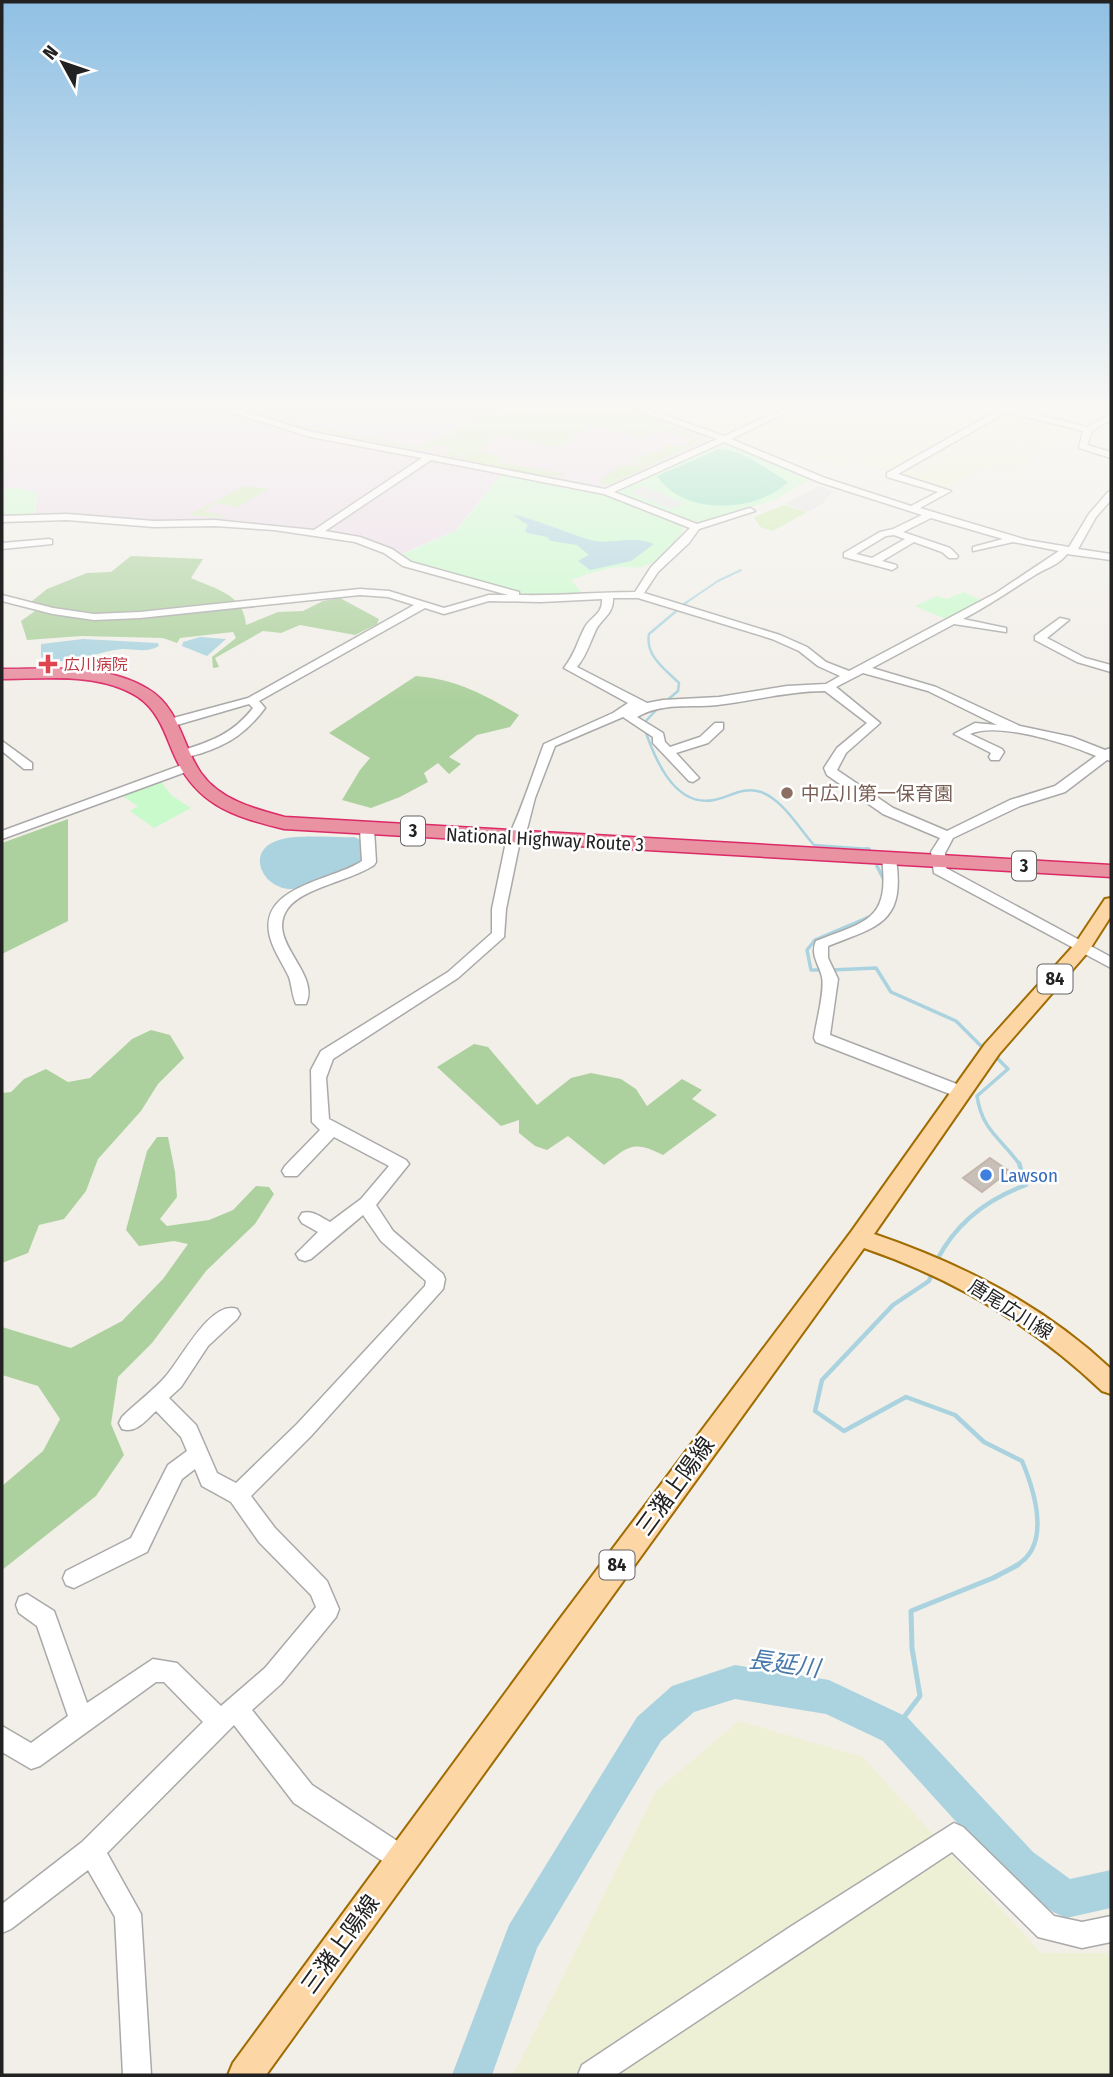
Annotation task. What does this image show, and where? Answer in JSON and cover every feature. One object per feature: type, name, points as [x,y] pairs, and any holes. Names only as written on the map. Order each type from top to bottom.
[{"type":"highway","name":"National Highway Route 3","points":[[2,674],[99,677],[143,693],[162,709],[201,785],[244,813],[284,823],[1111,871]]},
{"type":"main road","name":"三潴上陽線","points":[[245,2075],[859,1237],[990,1052],[1082,948],[1111,903]]},
{"type":"main road","name":"唐尾広川線","points":[[859,1237],[890,1247],[987,1289],[1091,1363],[1111,1384]]},
{"type":"street","points":[[314,534],[356,506]]},
{"type":"street","points":[[647,506],[696,527],[750,511]]},
{"type":"street","points":[[902,506],[1014,540],[1111,557]]},
{"type":"street","points":[[912,509],[918,506]]},
{"type":"street","points":[[305,1254],[352,1213],[367,1204],[400,1164],[320,1122],[323,1109],[319,1064],[348,1040],[453,975],[499,934],[499,909],[516,837],[550,744],[641,705],[676,700],[716,702],[797,686],[828,687],[1015,586],[1031,573],[1059,558],[1101,506]]},
{"type":"street","points":[[892,567],[848,555],[883,534],[894,532],[929,515]]},
{"type":"street","points":[[2,519],[67,517],[154,524],[215,523],[274,527],[357,539],[388,551],[407,564],[467,582],[487,584],[524,597]]},
{"type":"street","points":[[14,519],[6,546],[49,542]]},
{"type":"street","points":[[638,595],[647,578],[688,541],[696,527]]},
{"type":"street","points":[[894,532],[946,550],[953,556]]},
{"type":"street","points":[[875,561],[913,539]]},
{"type":"street","points":[[987,555],[977,549],[1014,540]]},
{"type":"street","points":[[2,598],[53,611],[94,617],[164,613],[251,601],[360,592],[389,594],[421,606],[451,610],[489,598],[638,595],[776,637],[803,649],[822,664],[848,675]]},
{"type":"street","points":[[607,594],[608,604],[603,616],[591,627],[580,656],[570,668],[641,705]]},
{"type":"street","points":[[170,723],[252,700],[421,606]]},
{"type":"street","points":[[950,620],[1002,630]]},
{"type":"street","points":[[1065,620],[1039,638],[1081,660],[1111,669]]},
{"type":"street","points":[[860,668],[932,689],[1016,729]]},
{"type":"street","points":[[828,687],[874,723],[841,751],[830,768],[831,772],[888,811],[947,836]]},
{"type":"street","points":[[5,830],[187,760],[229,740],[244,730],[259,708],[252,700]]},
{"type":"street","points":[[641,705],[629,717],[659,736],[659,743],[693,778]]},
{"type":"street","points":[[667,752],[704,740],[719,726]]},
{"type":"street","points":[[995,757],[998,752],[960,734],[975,726],[1016,729],[1068,740],[1110,755]]},
{"type":"street","points":[[2,745],[8,757],[27,766]]},
{"type":"street","points":[[947,836],[1015,803],[1060,789],[1088,766],[1110,755]]},
{"type":"street","points":[[301,1000],[300,980],[281,950],[276,918],[282,906],[296,894],[360,871],[369,862],[367,829]]},
{"type":"street","points":[[947,836],[946,843],[938,852],[939,870],[1111,963]]},
{"type":"street","points":[[889,859],[894,881],[887,910],[870,924],[821,944],[830,979],[822,1038],[961,1092]]},
{"type":"street","points":[[291,1171],[332,1128]]},
{"type":"street","points":[[238,1495],[304,1430],[434,1289],[436,1279],[380,1229],[367,1204]]},
{"type":"street","points":[[308,1217],[332,1233]]},
{"type":"street","points":[[129,1423],[174,1381],[201,1339],[230,1314]]},
{"type":"street","points":[[2,1920],[91,1852],[228,1715],[273,1676],[328,1609],[319,1588],[267,1535],[238,1495],[209,1479],[189,1431],[156,1398]]},
{"type":"street","points":[[74,1578],[139,1545],[175,1472],[198,1455]]},
{"type":"street","points":[[27,1605],[46,1619],[82,1722]]},
{"type":"street","points":[[2,1738],[31,1758],[153,1670],[169,1671],[228,1715],[303,1794],[402,1859]]},
{"type":"street","points":[[592,2075],[954,1836],[1047,1928],[1082,1935],[1111,1929]]},
{"type":"street","points":[[91,1852],[128,1914],[137,2075]]},
{"type":"shaded area","points":[[36,506],[475,506],[456,530],[399,555],[287,526],[34,516]]},
{"type":"shaded area","points":[[791,506],[818,506],[808,512]]},
{"type":"green space","points":[[2,506],[35,506],[33,516],[2,517]]},
{"type":"green space","points":[[211,506],[203,511],[231,518],[189,515]]},
{"type":"green space","points":[[476,506],[634,506],[684,526],[673,545],[648,565],[607,569],[589,574],[571,580],[582,593],[543,597],[463,578],[461,575],[417,564],[399,556],[457,530]]},
{"type":"green space","points":[[653,506],[755,506],[697,523]]},
{"type":"green space","points":[[782,506],[807,512],[773,531],[760,527],[754,517]]},
{"type":"green space","points":[[131,556],[203,559],[191,578],[234,599],[240,606],[246,625],[278,612],[303,611],[323,601],[340,598],[379,619],[377,624],[355,635],[300,625],[281,633],[263,631],[215,658],[219,667],[213,668],[212,657],[236,638],[233,632],[180,638],[177,643],[163,638],[81,636],[27,640],[21,621],[35,611],[32,601],[47,589],[87,573],[111,572]]},
{"type":"green space","points":[[964,592],[982,601],[946,619],[915,606],[937,596],[947,599]]},
{"type":"green space","points":[[416,676],[470,689],[519,715],[510,727],[477,735],[449,757],[461,764],[449,774],[438,763],[424,773],[428,782],[371,808],[342,800],[370,758],[329,733]]},
{"type":"green space","points":[[160,780],[172,796],[191,808],[154,828],[130,811],[138,806],[119,794]]},
{"type":"green space","points":[[68,819],[68,921],[2,954],[2,843]]},
{"type":"green space","points":[[151,1030],[170,1035],[184,1058],[158,1084],[141,1111],[98,1159],[86,1191],[64,1219],[39,1225],[28,1253],[2,1263],[2,1093],[11,1092],[24,1079],[46,1069],[68,1082],[90,1078],[132,1039]]},
{"type":"green space","points":[[474,1044],[488,1047],[537,1105],[571,1078],[591,1073],[621,1079],[636,1089],[647,1106],[682,1079],[702,1090],[692,1099],[717,1115],[663,1155],[645,1148],[632,1147],[604,1165],[568,1136],[547,1150],[535,1146],[519,1133],[519,1120],[501,1126],[437,1067]]},
{"type":"green space","points":[[157,1137],[168,1137],[175,1172],[177,1197],[160,1219],[167,1226],[209,1220],[233,1210],[256,1186],[269,1187],[274,1194],[255,1224],[206,1271],[152,1343],[118,1377],[111,1424],[124,1455],[96,1496],[2,1570],[2,1486],[43,1451],[60,1419],[38,1386],[2,1375],[2,1327],[71,1348],[122,1321],[163,1279],[188,1244],[174,1241],[139,1246],[126,1230],[147,1151]]},
{"type":"green space","points":[[739,1721],[863,1757],[1041,1953],[1111,1953],[1111,2075],[513,2075],[656,1791]]},
{"type":"water","points":[[513,515],[593,541],[637,540],[654,544],[631,561],[590,570],[578,561],[589,555],[577,545],[551,541],[547,537],[528,533],[525,531],[528,525]]},
{"type":"water","points":[[200,637],[226,639],[207,656],[182,646],[183,642]]},
{"type":"water","points":[[83,639],[158,643],[159,646],[146,650],[112,650],[71,660],[41,657],[41,644]]},
{"type":"water","points":[[354,837],[361,840],[363,863],[320,883],[302,888],[282,888],[266,877],[261,869],[262,852],[268,845],[279,840]]},
{"type":"building","name":"Lawson","points":[[990,1158],[1009,1171],[982,1192],[963,1178]]},
{"type":"waterway","points":[[684,604],[718,581],[741,570]]},
{"type":"waterway","points":[[665,702],[678,691],[679,683],[653,655],[649,634],[687,602]]},
{"type":"waterway","points":[[659,707],[643,724],[659,764],[676,788],[687,796],[714,800],[742,791],[761,792],[776,801],[814,845],[869,849],[865,849]]},
{"type":"waterway","points":[[877,866],[885,882]]},
{"type":"waterway","points":[[823,970],[811,970],[807,950],[815,940],[869,917]]},
{"type":"waterway","points":[[831,970],[876,968],[891,992],[956,1021],[984,1049]]},
{"type":"waterway","points":[[994,1055],[1008,1069],[977,1096],[983,1118],[1019,1164]]},
{"type":"waterway","points":[[937,1260],[953,1235],[974,1214],[998,1197],[1026,1185],[1019,1164]]},
{"type":"waterway","points":[[932,1273],[929,1281],[893,1305],[822,1380],[815,1411],[844,1431],[906,1397],[955,1415],[984,1442],[1022,1461],[1032,1488],[1037,1533],[1034,1546],[1015,1566]]},
{"type":"waterway","points":[[895,1729],[920,1696],[912,1648],[911,1611],[1018,1565]]},
{"type":"waterway","name":"長延川","points":[[472,2075],[522,1938],[649,1729],[684,1698],[735,1682],[829,1697],[895,1729],[1020,1865],[1066,1899],[1111,1889]]},
{"type":"place","name":"広川病院","points":[[48,664]]},
{"type":"place","name":"中広川第一保育園","points":[[787,793]]},
{"type":"place","name":"Lawson","points":[[986,1175]]}]
